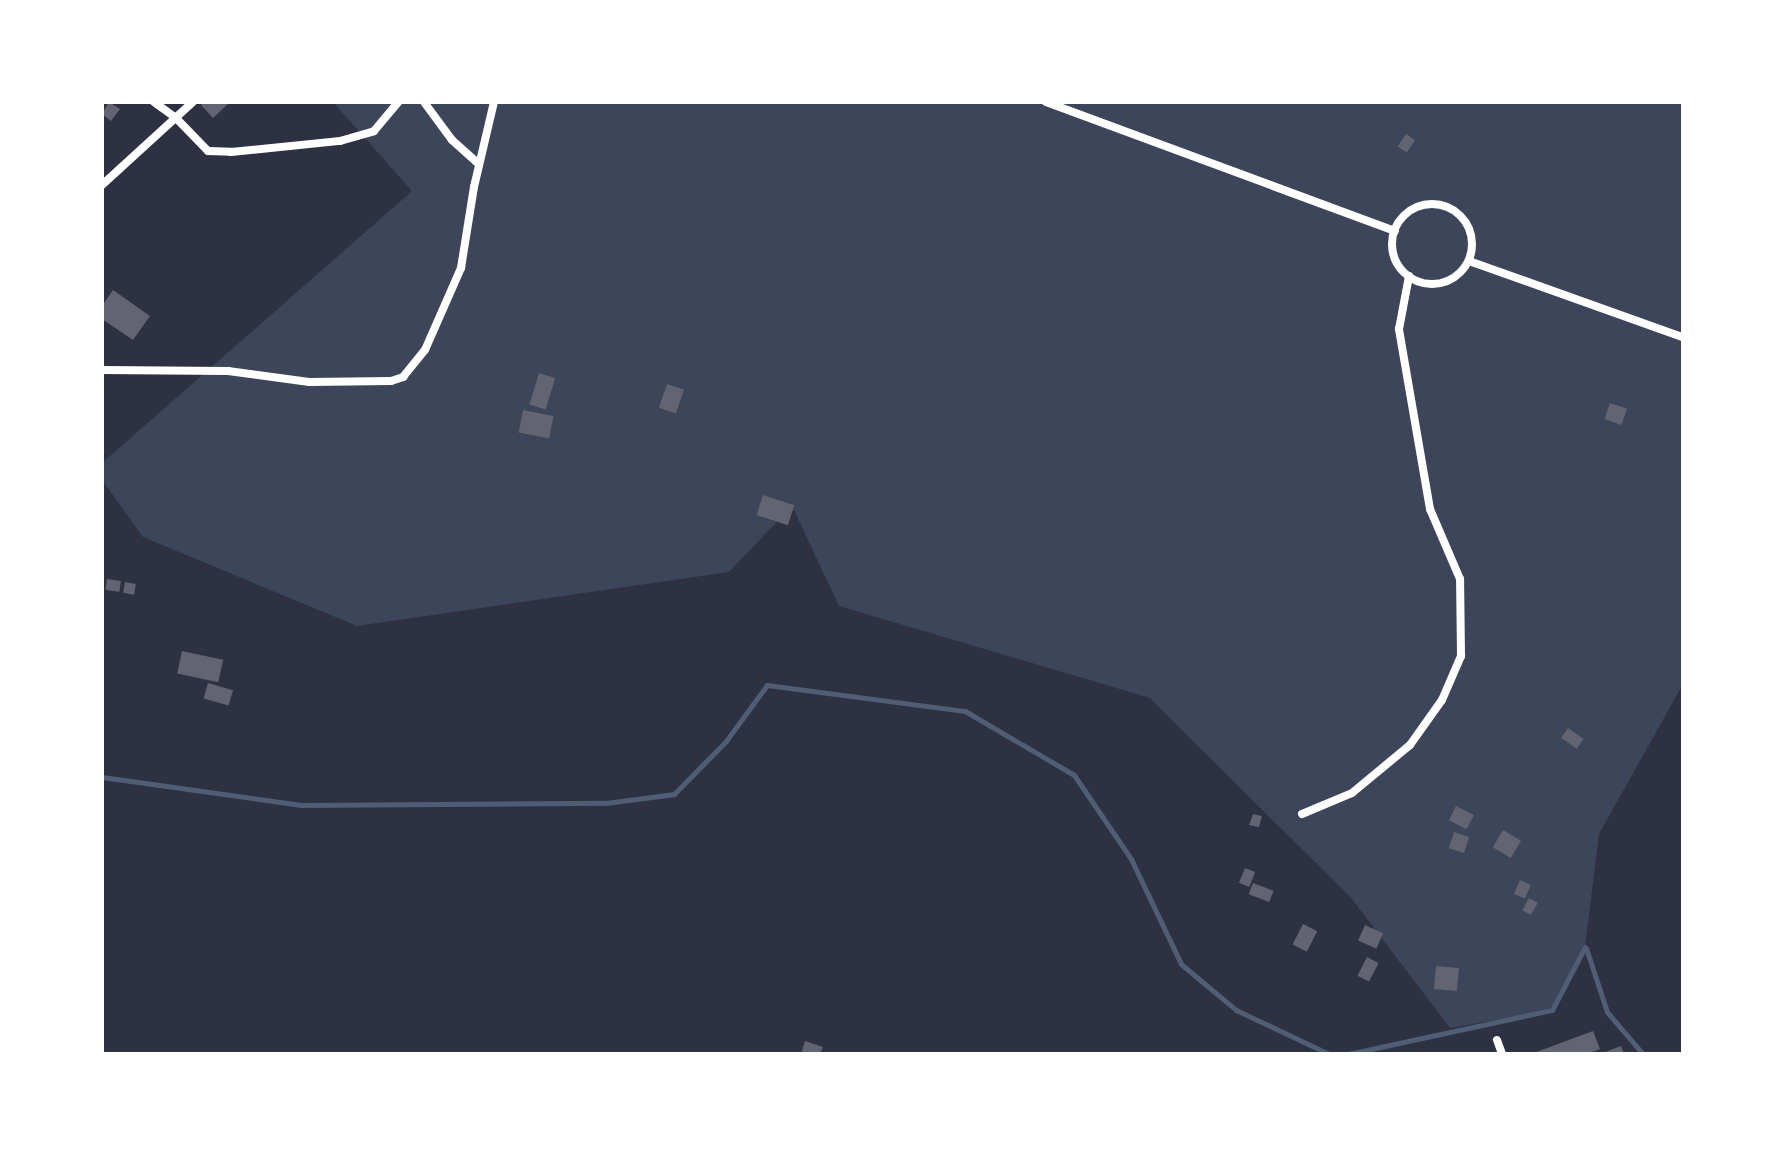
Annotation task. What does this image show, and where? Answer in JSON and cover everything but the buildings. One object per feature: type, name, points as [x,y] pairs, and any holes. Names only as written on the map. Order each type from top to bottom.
[{"type":"street","points":[[154,102],[176,118],[208,151],[231,152],[340,141],[374,131],[398,102]]},
{"type":"street","points":[[102,185],[193,102]]},
{"type":"street","points":[[424,102],[452,140],[479,164]]},
{"type":"street","points":[[102,370],[228,371],[309,382],[391,381],[403,377],[425,350],[461,268],[479,164],[494,102]]},
{"type":"street","points":[[1046,102],[1395,231]]},
{"type":"street","points":[[1448,207],[1470,230],[1472,251],[1469,261],[1456,277],[1437,284],[1409,276],[1393,251],[1395,231],[1416,208],[1448,207]]},
{"type":"street","points":[[1469,261],[1683,337]]},
{"type":"street","points":[[1302,814],[1352,793],[1410,745],[1442,700],[1461,656],[1460,579],[1430,509],[1399,329],[1409,276]]},
{"type":"street","points":[[1497,1040],[1502,1054]]},
{"type":"shaded area","points":[[333,102],[1683,102],[1683,684],[1599,834],[1585,947],[1552,1010],[1450,1028],[1352,899],[1150,698],[839,606],[792,506],[729,572],[357,626],[143,537],[102,480],[102,463],[412,191]]},
{"type":"waterway","points":[[102,777],[301,805],[606,803],[674,794],[726,741],[767,685],[965,711],[1074,775],[1131,859],[1181,964],[1236,1010],[1329,1054]]},
{"type":"waterway","points":[[1348,1054],[1552,1010],[1585,947]]},
{"type":"waterway","points":[[1586,948],[1607,1012],[1643,1054]]}]
